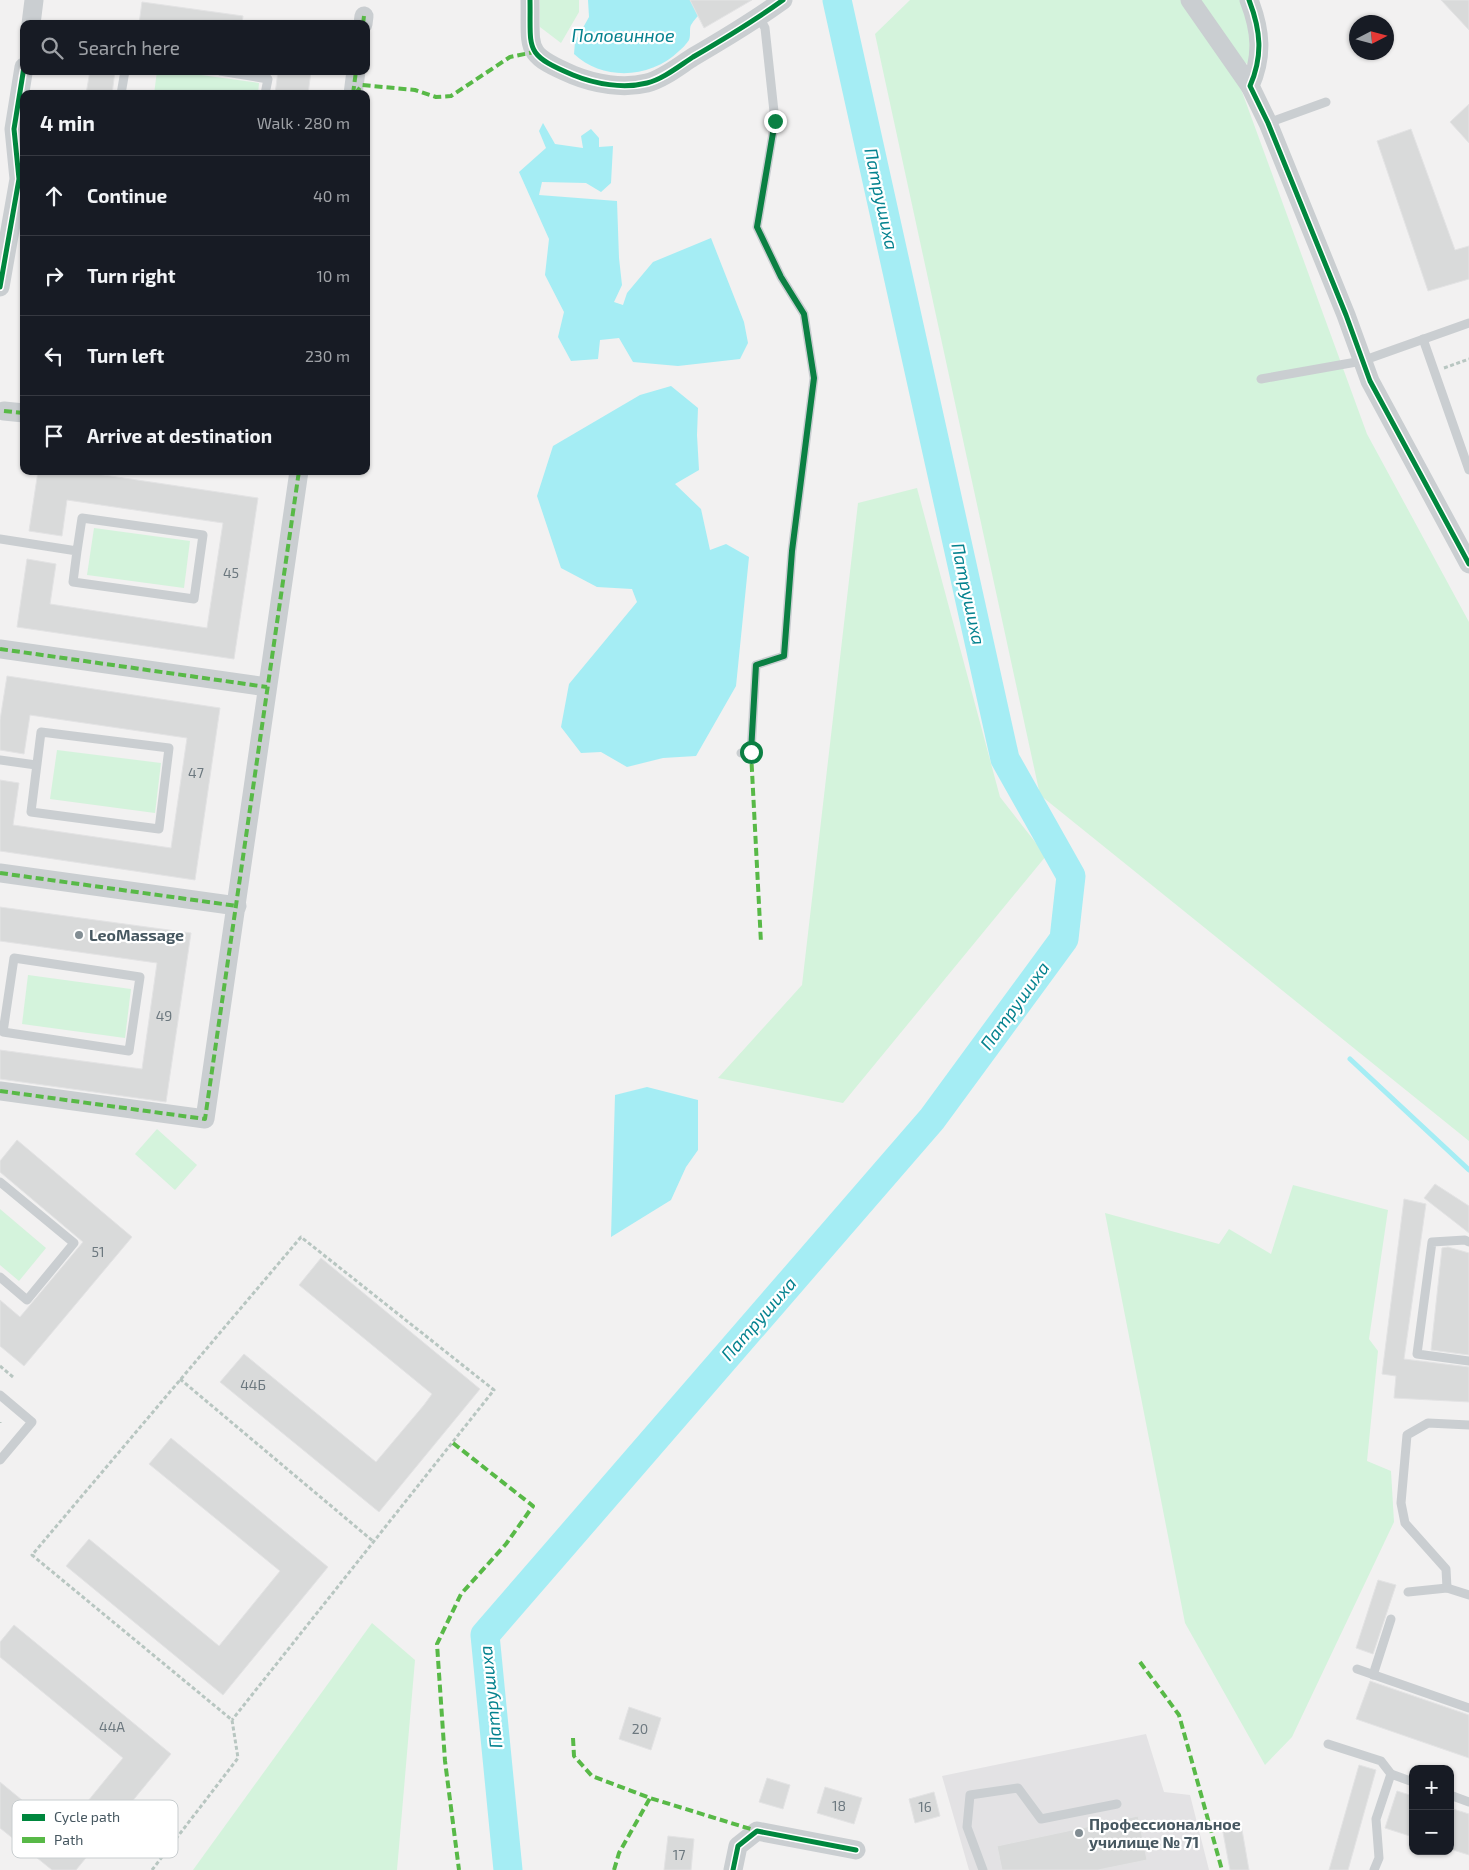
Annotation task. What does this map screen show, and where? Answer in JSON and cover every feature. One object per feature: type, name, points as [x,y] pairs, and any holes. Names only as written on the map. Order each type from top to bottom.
[{"type":"street","points":[[32,20],[34,0]]},
{"type":"street","points":[[530,0],[531,47],[539,58],[552,66],[587,80],[626,86],[648,83],[673,70],[783,0]]},
{"type":"street","points":[[1190,0],[1250,86],[1268,123],[1346,315],[1370,381],[1469,564]]},
{"type":"street","points":[[1249,0],[1257,21],[1260,50],[1256,71],[1250,86]]},
{"type":"street","points":[[0,287],[19,179],[10,128],[22,75]]},
{"type":"street","points":[[354,90],[355,75]]},
{"type":"street","points":[[4,411],[20,413]]},
{"type":"street","points":[[0,1091],[205,1120],[298,475]]},
{"type":"street","points":[[0,649],[267,687]]},
{"type":"street","points":[[0,873],[237,906]]},
{"type":"street","points":[[733,1870],[738,1846],[758,1831],[856,1850]]},
{"type":"lane","points":[[741,753],[751,752],[756,665],[784,656],[792,551],[814,378],[804,314],[781,277],[757,227],[775,121],[765,28],[759,17]]},
{"type":"lane","points":[[122,90],[124,75]]},
{"type":"lane","points":[[244,75],[268,79],[266,90]]},
{"type":"lane","points":[[1268,123],[1326,102]]},
{"type":"lane","points":[[1261,379],[1362,361],[1469,323]]},
{"type":"lane","points":[[1423,339],[1469,470]]},
{"type":"lane","points":[[82,518],[203,535],[194,598],[73,582],[77,551],[82,518]]},
{"type":"lane","points":[[0,539],[77,551]]},
{"type":"lane","points":[[42,732],[169,748],[159,829],[31,812],[36,765],[42,732]]},
{"type":"lane","points":[[0,760],[36,765]]},
{"type":"lane","points":[[14,958],[140,977],[129,1051],[3,1032],[4,988],[14,958]]},
{"type":"lane","points":[[0,1182],[74,1244],[26,1300],[0,1277]]},
{"type":"lane","points":[[1469,1242],[1465,1240],[1432,1242],[1417,1354],[1469,1361]]},
{"type":"lane","points":[[0,1395],[32,1422],[0,1460]]},
{"type":"lane","points":[[1447,1588],[1446,1569],[1405,1523],[1401,1503],[1406,1435],[1428,1423],[1469,1425]]},
{"type":"lane","points":[[1408,1592],[1447,1588],[1469,1595]]},
{"type":"lane","points":[[1373,1675],[1391,1619]]},
{"type":"lane","points":[[1357,1669],[1469,1708]]},
{"type":"lane","points":[[1328,1744],[1381,1761],[1391,1774],[1409,1781]]},
{"type":"lane","points":[[1374,1870],[1379,1858],[1376,1819],[1391,1774]]},
{"type":"lane","points":[[983,1870],[967,1827],[970,1795],[1018,1788],[1041,1819],[1117,1804]]},
{"type":"lane","points":[[1454,1796],[1469,1802]]},
{"type":"path","points":[[1434,371],[1469,359]]},
{"type":"path","points":[[178,1836],[238,1758],[232,1720],[32,1555],[300,1237],[494,1390],[232,1720]]},
{"type":"path","points":[[0,1366],[13,1377]]},
{"type":"path","points":[[180,1379],[374,1542]]},
{"type":"path","points":[[152,1870],[161,1858]]},
{"type":"shaded area","name":"Профессиональное училище № 71","points":[[1146,1734],[1164,1792],[1190,1795],[1209,1870],[969,1870],[942,1776]]},
{"type":"green space","points":[[540,0],[579,0],[579,12],[561,43],[540,27]]},
{"type":"green space","points":[[910,0],[1181,0],[1237,78],[1367,434],[1469,622],[1469,1141],[1040,795],[875,34]]},
{"type":"green space","points":[[1196,0],[1243,0],[1254,29],[1249,65],[1237,58]]},
{"type":"green space","points":[[156,75],[201,75],[259,83],[258,90],[155,90]]},
{"type":"green space","points":[[917,488],[1000,797],[1046,856],[843,1103],[718,1078],[802,985],[858,503]]},
{"type":"green space","points":[[94,528],[190,541],[184,588],[87,575]]},
{"type":"green space","points":[[57,750],[161,763],[155,813],[50,799]]},
{"type":"green space","points":[[28,975],[131,989],[125,1038],[22,1024]]},
{"type":"green space","points":[[157,1129],[197,1165],[175,1190],[135,1154]]},
{"type":"green space","points":[[1293,1185],[1388,1210],[1369,1339],[1378,1351],[1367,1461],[1391,1471],[1394,1522],[1292,1737],[1265,1765],[1185,1623],[1105,1213],[1219,1244],[1229,1229],[1271,1254]]},
{"type":"green space","points":[[0,1209],[46,1248],[19,1281],[0,1265]]},
{"type":"green space","points":[[372,1623],[415,1660],[397,1870],[193,1870]]},
{"type":"water","name":"Половинное","points":[[588,0],[716,0],[693,21],[690,27],[689,40],[680,50],[654,67],[626,73],[599,69],[586,63],[574,54],[575,42],[589,17]]},
{"type":"water","points":[[543,123],[555,144],[583,148],[581,136],[591,129],[599,138],[599,147],[613,146],[611,183],[601,192],[586,183],[542,182],[539,195],[617,201],[622,285],[614,302],[623,305],[627,293],[653,262],[711,238],[744,322],[748,343],[740,359],[678,366],[633,362],[619,338],[600,340],[598,359],[571,361],[558,337],[564,312],[545,275],[549,239],[519,172],[546,148],[539,131]]},
{"type":"water","points":[[671,386],[698,408],[699,470],[675,484],[701,509],[710,550],[726,544],[749,557],[736,686],[696,756],[663,758],[627,767],[601,752],[581,753],[561,727],[569,684],[637,602],[632,589],[597,587],[561,568],[537,496],[553,446],[640,395]]},
{"type":"water","points":[[647,1087],[698,1100],[698,1150],[686,1167],[671,1200],[611,1237],[615,1095]]},
{"type":"building","points":[[690,0],[752,0],[704,28]]},
{"type":"building","points":[[1441,0],[1469,0],[1469,30]]},
{"type":"building","points":[[142,2],[243,16],[242,20],[140,20]]},
{"type":"building","points":[[89,75],[114,75],[113,90],[87,90]]},
{"type":"building","points":[[277,75],[310,75],[309,90],[276,90]]},
{"type":"building","points":[[1469,104],[1469,143],[1450,122]]},
{"type":"building","points":[[1411,129],[1455,250],[1469,246],[1469,279],[1428,291],[1377,141]]},
{"type":"building","points":[[37,475],[104,475],[258,498],[234,659],[17,627],[27,559],[56,564],[50,604],[207,628],[223,523],[67,500],[62,536],[29,531]]},
{"type":"building","points":[[7,676],[220,708],[195,880],[0,851],[0,780],[19,783],[13,825],[171,848],[187,738],[30,715],[24,754],[0,750],[0,720]]},
{"type":"building","points":[[0,907],[191,933],[166,1102],[0,1079],[0,1050],[142,1069],[157,963],[0,941]]},
{"type":"building","points":[[17,1140],[132,1237],[24,1366],[0,1346],[0,1300],[20,1317],[83,1242],[0,1172],[0,1161]]},
{"type":"building","points":[[1435,1184],[1469,1206],[1469,1233],[1424,1198]]},
{"type":"building","points":[[1404,1199],[1426,1204],[1404,1359],[1469,1367],[1469,1402],[1394,1398],[1396,1376],[1382,1374]]},
{"type":"building","points":[[1448,1247],[1469,1253],[1469,1355],[1431,1350],[1442,1248]]},
{"type":"building","points":[[321,1258],[480,1389],[379,1512],[220,1382],[244,1354],[376,1462],[424,1405],[432,1394],[299,1285]]},
{"type":"building","points":[[171,1438],[328,1567],[223,1695],[66,1566],[89,1539],[219,1646],[280,1571],[149,1464]]},
{"type":"building","points":[[1378,1580],[1396,1585],[1373,1654],[1356,1648]]},
{"type":"building","points":[[14,1625],[171,1754],[133,1800],[89,1800],[123,1758],[0,1657],[0,1642]]},
{"type":"building","points":[[1370,1681],[1469,1715],[1469,1758],[1356,1719]]},
{"type":"building","points":[[629,1707],[661,1718],[651,1750],[619,1739]]},
{"type":"building","points":[[1359,1765],[1376,1770],[1348,1870],[1329,1870]]},
{"type":"building","points":[[767,1778],[790,1785],[783,1809],[759,1802]]},
{"type":"building","points":[[0,1782],[22,1800],[12,1800],[12,1838],[0,1828]]},
{"type":"building","points":[[825,1787],[862,1798],[854,1824],[817,1813]]},
{"type":"building","points":[[1397,1791],[1409,1795],[1409,1836],[1385,1828]]},
{"type":"building","points":[[934,1792],[940,1816],[915,1823],[909,1799]]},
{"type":"building","points":[[1454,1809],[1469,1814],[1469,1855],[1454,1850]]},
{"type":"building","points":[[1138,1816],[1147,1860],[1098,1870],[1002,1870],[997,1846]]},
{"type":"building","points":[[1241,1824],[1249,1870],[1230,1870],[1222,1827]]},
{"type":"building","points":[[668,1836],[694,1839],[691,1870],[664,1870]]},
{"type":"building","points":[[37,1858],[86,1858],[76,1870],[52,1870]]},
{"type":"waterway","name":"Патрушиха","points":[[508,1870],[485,1635],[932,1119],[1064,939],[1071,876],[1005,759],[837,0]]},
{"type":"waterway","points":[[1350,1059],[1469,1170]]},
{"type":"marked path","points":[[364,16],[364,20]]},
{"type":"marked path","points":[[358,90],[362,85],[415,90],[436,97],[451,96],[510,57],[534,52]]},
{"type":"marked path","points":[[354,90],[355,75]]},
{"type":"marked path","points":[[4,411],[20,413]]},
{"type":"marked path","points":[[0,1091],[205,1119],[298,475]]},
{"type":"marked path","points":[[0,649],[267,687]]},
{"type":"marked path","points":[[751,752],[761,943]]},
{"type":"marked path","points":[[0,873],[237,906]]},
{"type":"marked path","points":[[453,1443],[533,1506],[506,1544],[461,1594],[437,1644],[445,1761],[459,1870]]},
{"type":"marked path","points":[[1140,1662],[1179,1715],[1222,1870]]},
{"type":"marked path","points":[[573,1738],[574,1756],[592,1776],[650,1798],[757,1831]]},
{"type":"marked path","points":[[614,1870],[619,1853],[650,1798]]},
{"type":"cycle path","points":[[530,0],[531,40],[533,48],[538,55],[557,68],[582,78],[609,85],[628,86],[647,83],[665,75],[750,23],[783,0]]},
{"type":"cycle path","points":[[1249,0],[1256,22],[1259,43],[1257,64],[1250,86],[1268,123],[1346,315],[1370,381],[1469,564]]},
{"type":"cycle path","points":[[20,90],[23,75]]},
{"type":"cycle path","points":[[0,287],[19,179],[14,129],[20,92]]},
{"type":"cycle path","points":[[733,1870],[738,1846],[757,1831],[856,1850]]},
{"type":"place","name":"LeoMassage","points":[[79,935]]},
{"type":"place","name":"Профессиональное училище № 71","points":[[1079,1833]]},
{"type":"route","points":[[751,752],[756,665],[784,656],[792,551],[814,378],[804,314],[781,277],[757,227],[775,121]]}]
